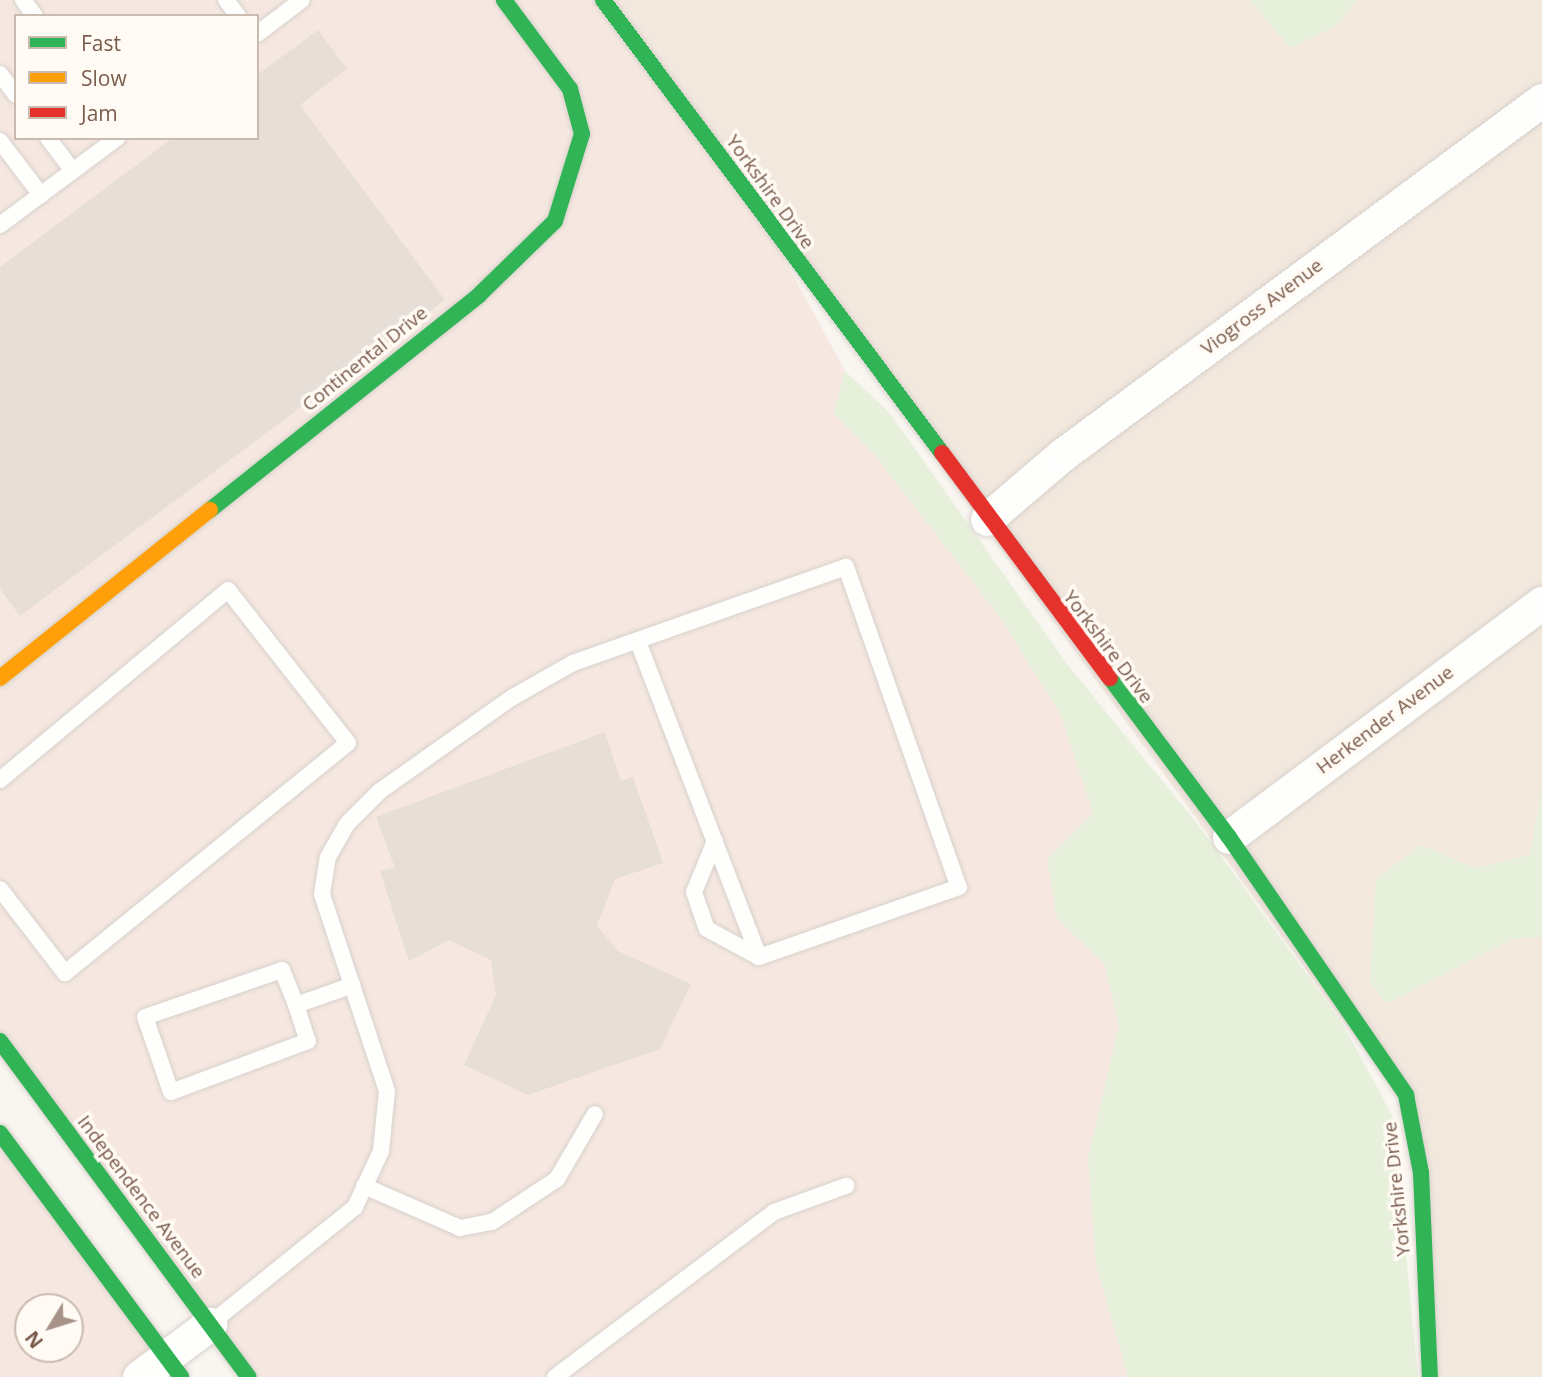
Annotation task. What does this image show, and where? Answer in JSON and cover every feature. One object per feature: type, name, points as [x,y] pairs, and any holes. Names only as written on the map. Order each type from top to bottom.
[{"type":"street","name":"Continental Drive","points":[[0,678],[479,295],[555,221],[582,134],[570,89],[504,0]]},
{"type":"street","name":"Yorkshire Drive","points":[[603,0],[987,519],[1229,837],[1406,1095],[1421,1173],[1430,1377]]},
{"type":"street","name":"Viogross Avenue","points":[[987,519],[1062,455],[1542,100]]},
{"type":"street","name":"Herkender Avenue","points":[[1229,837],[1542,603]]},
{"type":"street","name":"Independence Avenue","points":[[0,1041],[249,1377]]},
{"type":"street","points":[[0,1133],[173,1367]]},
{"type":"street","points":[[139,1377],[173,1367],[210,1324]]},
{"type":"lane","points":[[259,32],[299,1]]},
{"type":"lane","points":[[0,74],[14,92]]},
{"type":"lane","points":[[49,140],[72,171]]},
{"type":"lane","points":[[0,225],[114,140]]},
{"type":"lane","points":[[0,141],[41,195]]},
{"type":"lane","points":[[210,1324],[307,1249],[355,1206],[381,1151],[387,1091],[322,894],[328,857],[347,824],[380,791],[513,697],[573,663],[846,567],[959,887],[759,957],[707,929],[694,892],[715,841]]},
{"type":"lane","points":[[0,780],[228,590],[348,743],[65,973],[0,890]]},
{"type":"lane","points":[[638,641],[759,957]]},
{"type":"lane","points":[[282,970],[296,1005],[308,1041],[172,1093],[145,1017],[282,970]]},
{"type":"lane","points":[[296,1005],[352,985]]},
{"type":"lane","points":[[364,1186],[447,1224],[492,1222],[557,1179],[595,1114]]},
{"type":"lane","points":[[555,1377],[774,1212],[846,1186]]},
{"type":"shaded area","points":[[0,0],[603,0],[762,218],[845,371],[834,413],[874,454],[999,616],[1060,713],[1093,813],[1057,919],[1104,963],[1119,1025],[1088,1158],[1096,1265],[1128,1377],[249,1377],[0,1041]]},
{"type":"shaded area","points":[[603,0],[1542,0],[1542,1377],[1430,1377],[1414,1119]]},
{"type":"shaded area","points":[[0,1133],[181,1377],[0,1377]]},
{"type":"green space","points":[[1250,0],[1356,0],[1336,26],[1290,48]]},
{"type":"green space","points":[[845,371],[889,412],[1067,664],[1199,826],[1341,1021],[1392,1115],[1418,1377],[1128,1377],[1096,1265],[1088,1158],[1119,1025],[1104,963],[1057,919],[1047,859],[1093,813],[1060,713],[999,616],[874,454],[834,413]]},
{"type":"green space","points":[[1542,787],[1542,937],[1513,939],[1386,1004],[1370,982],[1376,879],[1421,845],[1475,868],[1530,855]]},
{"type":"building","points":[[318,30],[347,69],[300,105],[445,300],[20,616],[0,589],[0,267],[170,140],[259,140],[259,74]]},
{"type":"building","points":[[605,732],[621,781],[633,777],[663,863],[615,879],[597,926],[618,951],[691,984],[660,1049],[528,1095],[464,1065],[496,995],[491,960],[449,940],[409,961],[380,871],[395,868],[376,817]]},
{"type":"traffic: fast","points":[[210,510],[479,295],[555,221],[582,134],[570,89],[504,0]]},
{"type":"traffic: fast","points":[[603,0],[942,453]]},
{"type":"traffic: fast","points":[[1110,678],[1229,837],[1406,1095],[1421,1173],[1430,1377]]},
{"type":"traffic: fast","points":[[0,1041],[249,1377]]},
{"type":"traffic: fast","points":[[0,1133],[181,1377]]},
{"type":"traffic: slow","points":[[0,678],[210,510]]},
{"type":"traffic: jam","points":[[942,453],[1110,678]]}]
